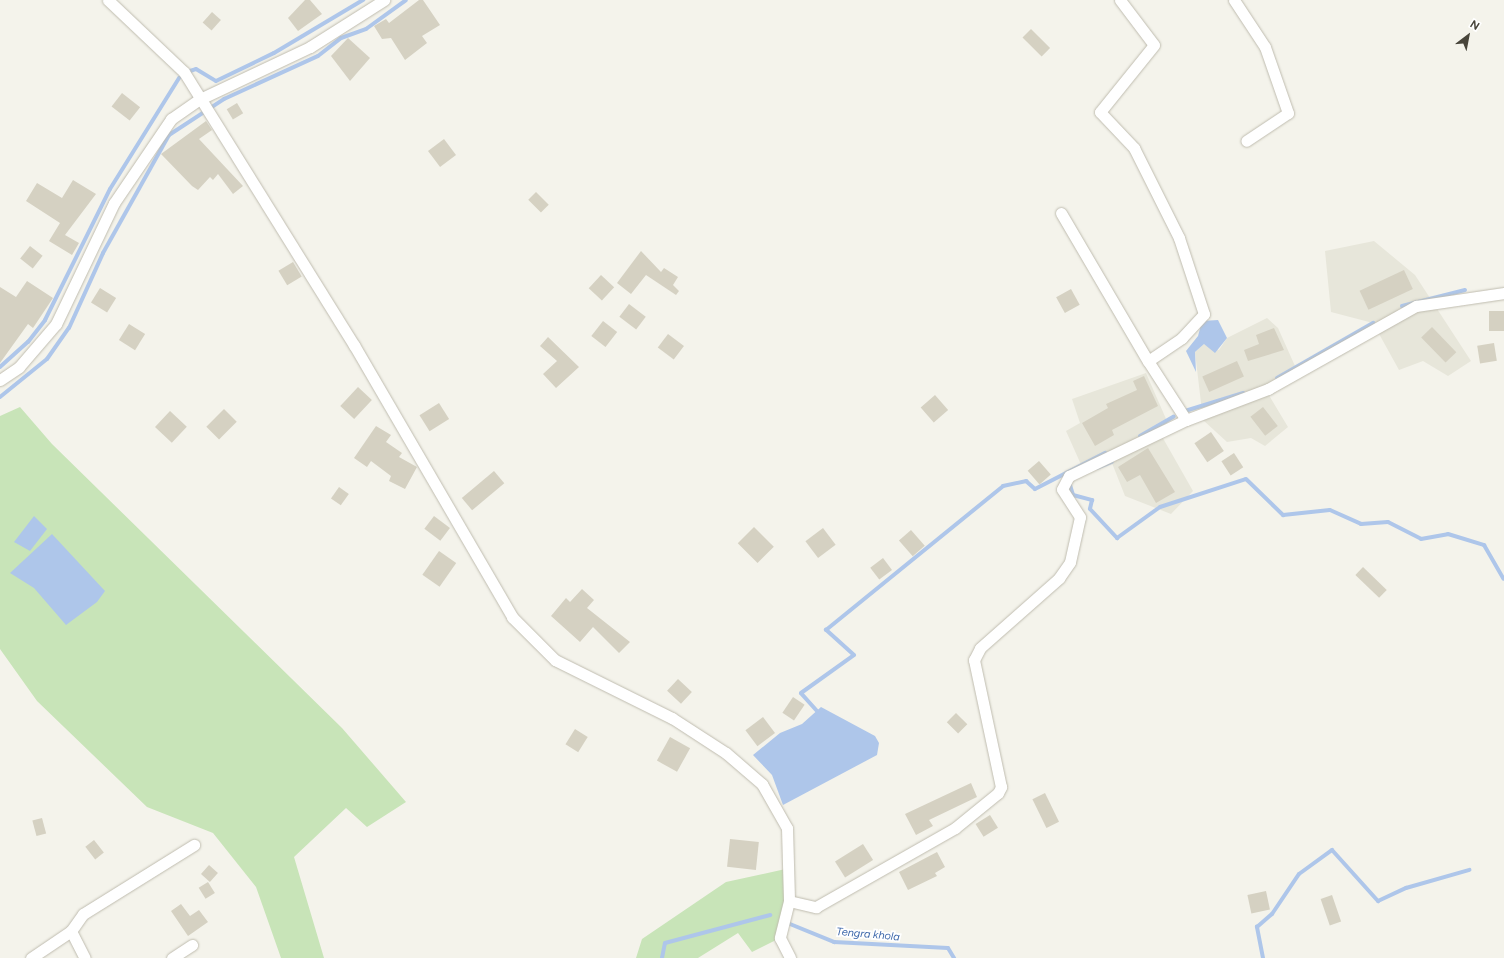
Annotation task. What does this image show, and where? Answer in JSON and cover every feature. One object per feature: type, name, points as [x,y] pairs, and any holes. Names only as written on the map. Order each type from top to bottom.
[{"type":"street","points":[[108,0],[184,72],[200,99],[237,152],[354,345],[512,617],[555,660],[672,718],[726,753],[762,784],[787,828],[789,901],[780,938],[790,958]]},
{"type":"street","points":[[0,380],[19,367],[56,324],[114,203],[171,119],[200,99],[310,47],[384,0]]},
{"type":"street","points":[[1120,0],[1154,45],[1100,112],[1134,148],[1179,238],[1204,314],[1182,338],[1148,360]]},
{"type":"street","points":[[1234,0],[1265,47],[1288,113],[1246,141]]},
{"type":"street","points":[[1061,213],[1148,360],[1186,420]]},
{"type":"street","points":[[789,901],[816,907],[955,828],[993,800],[1001,787],[974,660],[980,648],[1059,578],[1070,562],[1080,517],[1063,493],[1063,482],[1073,473],[1186,420],[1268,389],[1416,306],[1504,293]]},
{"type":"street","points":[[31,958],[71,930],[83,914],[194,845]]},
{"type":"street","points":[[71,930],[85,958]]},
{"type":"street","points":[[172,958],[192,945]]},
{"type":"shaded area","points":[[1374,241],[1415,275],[1471,361],[1448,376],[1423,361],[1399,370],[1373,323],[1331,312],[1325,251]]},
{"type":"shaded area","points":[[1267,318],[1278,328],[1295,366],[1264,387],[1288,427],[1265,446],[1251,438],[1227,442],[1203,420],[1195,352],[1204,344],[1219,350],[1227,338]]},
{"type":"shaded area","points":[[1146,373],[1170,428],[1160,433],[1193,491],[1171,514],[1125,496],[1110,458],[1083,469],[1066,431],[1080,423],[1072,399]]},
{"type":"green space","points":[[20,407],[52,444],[342,728],[406,802],[367,827],[346,808],[294,857],[324,958],[281,958],[256,887],[213,833],[147,807],[37,701],[0,649],[0,416]]},
{"type":"green space","points":[[790,868],[780,938],[752,952],[738,933],[698,958],[636,958],[642,939],[726,882]]},
{"type":"water","points":[[1218,320],[1227,338],[1215,353],[1204,344],[1195,352],[1196,372],[1186,351],[1198,336],[1202,321]]},
{"type":"water","points":[[34,516],[47,529],[30,551],[14,542]]},
{"type":"water","points":[[52,534],[105,591],[97,602],[66,625],[34,588],[10,573]]},
{"type":"water","points":[[821,707],[875,736],[879,743],[877,755],[783,805],[772,775],[753,755],[780,733],[802,724]]},
{"type":"building","points":[[305,0],[310,0],[322,14],[298,31],[288,18]]},
{"type":"building","points":[[419,0],[423,0],[440,25],[422,36],[427,43],[405,60],[391,38],[382,39],[374,26],[386,19],[389,23]]},
{"type":"building","points":[[212,12],[221,20],[212,30],[203,22]]},
{"type":"building","points":[[1031,29],[1050,48],[1042,57],[1023,37]]},
{"type":"building","points":[[348,38],[370,58],[350,81],[331,56]]},
{"type":"building","points":[[122,93],[140,107],[130,121],[112,106]]},
{"type":"building","points":[[237,103],[243,113],[233,119],[227,109]]},
{"type":"building","points":[[206,121],[212,130],[199,139],[243,186],[233,194],[218,174],[213,180],[210,177],[198,190],[192,186],[161,154]]},
{"type":"building","points":[[444,139],[456,155],[440,167],[428,151]]},
{"type":"building","points":[[73,180],[96,194],[65,235],[79,243],[72,255],[49,241],[60,223],[26,201],[37,183],[62,198]]},
{"type":"building","points":[[536,192],[549,205],[541,213],[528,200]]},
{"type":"building","points":[[30,246],[43,256],[33,268],[20,259]]},
{"type":"building","points":[[641,251],[661,272],[664,268],[678,277],[673,285],[679,291],[676,295],[646,275],[631,294],[617,283]]},
{"type":"building","points":[[293,262],[302,277],[287,285],[278,271]]},
{"type":"building","points":[[1404,270],[1413,289],[1368,310],[1360,291]]},
{"type":"building","points":[[601,275],[614,287],[602,300],[589,288]]},
{"type":"building","points":[[27,281],[53,298],[33,328],[28,324],[0,363],[0,287],[16,297]]},
{"type":"building","points":[[100,288],[116,298],[107,312],[91,302]]},
{"type":"building","points":[[1071,289],[1080,305],[1065,313],[1056,297]]},
{"type":"building","points":[[629,304],[646,317],[636,329],[619,317]]},
{"type":"building","points":[[1489,311],[1504,311],[1504,331],[1489,331]]},
{"type":"building","points":[[603,321],[617,332],[605,347],[591,336]]},
{"type":"building","points":[[129,324],[145,334],[135,350],[119,340]]},
{"type":"building","points":[[1432,327],[1456,352],[1446,363],[1421,337]]},
{"type":"building","points":[[1274,328],[1284,350],[1248,361],[1244,350],[1259,344],[1256,335]]},
{"type":"building","points":[[668,334],[684,346],[674,360],[658,348]]},
{"type":"building","points":[[548,337],[579,367],[556,388],[543,374],[557,361],[540,346]]},
{"type":"building","points":[[1494,343],[1497,361],[1480,363],[1477,346]]},
{"type":"building","points":[[1237,361],[1244,377],[1209,392],[1202,376]]},
{"type":"building","points":[[1144,376],[1158,406],[1112,430],[1114,435],[1095,446],[1082,423],[1108,408],[1106,404],[1137,390],[1133,381]]},
{"type":"building","points":[[358,387],[372,400],[354,419],[340,406]]},
{"type":"building","points":[[935,395],[948,410],[934,423],[921,407]]},
{"type":"building","points":[[439,403],[449,419],[430,431],[419,415]]},
{"type":"building","points":[[1263,407],[1278,426],[1265,436],[1250,417]]},
{"type":"building","points":[[224,409],[237,422],[219,439],[206,427]]},
{"type":"building","points":[[170,411],[187,427],[172,443],[155,427]]},
{"type":"building","points":[[376,426],[391,435],[386,442],[402,453],[399,457],[417,467],[405,489],[389,481],[391,476],[371,461],[367,467],[354,458]]},
{"type":"building","points":[[1211,432],[1224,451],[1207,462],[1194,443]]},
{"type":"building","points":[[1148,448],[1175,492],[1156,503],[1140,475],[1127,482],[1118,467]]},
{"type":"building","points":[[1234,453],[1243,467],[1231,475],[1221,461]]},
{"type":"building","points":[[1039,461],[1051,475],[1039,484],[1028,471]]},
{"type":"building","points":[[494,471],[504,483],[472,510],[462,498]]},
{"type":"building","points":[[339,487],[349,494],[341,505],[331,498]]},
{"type":"building","points":[[434,516],[450,528],[440,541],[424,529]]},
{"type":"building","points":[[754,527],[774,547],[758,563],[738,543]]},
{"type":"building","points":[[823,528],[836,545],[818,558],[805,541]]},
{"type":"building","points":[[911,530],[925,546],[913,556],[899,540]]},
{"type":"building","points":[[439,551],[456,563],[440,587],[422,575]]},
{"type":"building","points":[[883,558],[892,570],[879,580],[870,568]]},
{"type":"building","points":[[1363,567],[1387,590],[1379,598],[1355,575]]},
{"type":"building","points":[[582,589],[594,600],[587,608],[630,642],[619,653],[593,627],[580,642],[551,616],[566,598],[570,602]]},
{"type":"building","points":[[678,679],[692,692],[681,704],[667,691]]},
{"type":"building","points":[[793,697],[805,705],[794,721],[782,713]]},
{"type":"building","points":[[956,713],[967,724],[958,734],[947,722]]},
{"type":"building","points":[[763,717],[775,733],[757,746],[745,730]]},
{"type":"building","points":[[575,729],[588,737],[578,752],[565,744]]},
{"type":"building","points":[[670,737],[690,748],[677,772],[657,761]]},
{"type":"building","points":[[971,783],[977,797],[929,820],[933,826],[916,835],[905,814]]},
{"type":"building","points":[[1045,793],[1059,822],[1046,828],[1032,799]]},
{"type":"building","points":[[990,815],[998,828],[984,837],[976,824]]},
{"type":"building","points":[[42,818],[46,833],[36,836],[32,821]]},
{"type":"building","points":[[730,839],[759,842],[756,870],[727,867]]},
{"type":"building","points":[[94,840],[104,853],[95,859],[85,847]]},
{"type":"building","points":[[863,844],[873,860],[845,878],[835,861]]},
{"type":"building","points":[[937,852],[945,867],[935,873],[937,876],[908,890],[899,872]]},
{"type":"building","points":[[209,865],[218,873],[210,882],[201,874]]},
{"type":"building","points":[[208,882],[215,893],[206,899],[199,888]]},
{"type":"building","points":[[1266,891],[1270,910],[1251,914],[1247,895]]},
{"type":"building","points":[[1332,895],[1341,921],[1330,925],[1321,899]]},
{"type":"building","points":[[181,904],[190,916],[199,910],[208,922],[188,936],[171,911]]},
{"type":"waterway","points":[[190,71],[196,69],[216,81],[274,53],[363,0]]},
{"type":"waterway","points":[[0,397],[47,359],[69,328],[103,253],[169,135],[224,99],[318,56],[341,38],[366,29],[406,0]]},
{"type":"waterway","points":[[0,367],[28,342],[45,320],[110,189],[179,78]]},
{"type":"waterway","points":[[1402,306],[1465,290]]},
{"type":"waterway","points":[[1277,378],[1373,323]]},
{"type":"waterway","points":[[1185,411],[1243,393]]},
{"type":"waterway","points":[[1140,436],[1174,416]]},
{"type":"waterway","points":[[817,711],[801,693],[854,655],[826,630],[1003,486],[1026,481],[1035,489],[1105,453]]},
{"type":"waterway","points":[[1097,468],[1112,462]]},
{"type":"waterway","points":[[1070,485],[1073,495],[1092,500],[1090,509],[1117,538],[1160,507],[1246,479],[1283,515],[1330,510],[1361,524],[1388,522],[1421,539],[1448,534],[1484,545],[1504,579]]},
{"type":"waterway","points":[[1263,958],[1257,927],[1272,914],[1299,874],[1332,850],[1378,901],[1406,888],[1469,870]]},
{"type":"waterway","name":"Tengra khola","points":[[662,958],[665,943],[770,915]]},
{"type":"waterway","name":"Tengra khola","points":[[790,924],[834,942],[948,948],[954,958]]}]
